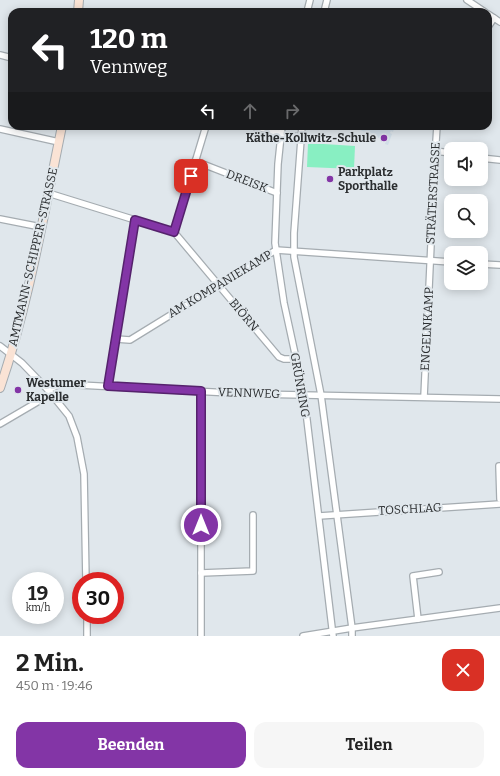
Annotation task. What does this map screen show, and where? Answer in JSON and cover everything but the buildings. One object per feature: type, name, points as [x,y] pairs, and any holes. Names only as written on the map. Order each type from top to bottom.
[{"type":"street","points":[[467,0],[479,8]]},
{"type":"street","points":[[492,21],[494,18],[500,22]]},
{"type":"street","points":[[0,129],[59,142]]},
{"type":"street","name":"AMTMANN-SCHIPPER-STRASSE","points":[[0,388],[11,354],[41,227],[61,130]]},
{"type":"street","points":[[48,193],[174,232],[205,130]]},
{"type":"street","points":[[267,130],[300,137]]},
{"type":"street","name":"GRÜNRING","points":[[282,130],[277,193],[276,250],[284,303],[304,395],[333,634]]},
{"type":"street","name":"GRÜNRING","points":[[301,130],[294,251],[297,277],[321,395],[352,636]]},
{"type":"street","name":"STRÄTERSTRASSE","points":[[430,261],[437,130]]},
{"type":"street","points":[[435,151],[444,152]]},
{"type":"street","points":[[488,159],[500,160]]},
{"type":"street","name":"DREISK","points":[[195,161],[277,193]]},
{"type":"street","points":[[0,219],[41,227]]},
{"type":"street","points":[[108,386],[135,220]]},
{"type":"street","name":"BIÖRN","points":[[174,232],[279,357],[284,359],[297,359]]},
{"type":"street","name":"AM KOMPANIEKAMP","points":[[116,339],[130,340],[218,284],[276,250],[444,262]]},
{"type":"street","name":"ENGELNKAMP","points":[[424,397],[430,261]]},
{"type":"street","points":[[488,264],[500,265]]},
{"type":"street","points":[[0,346],[11,354],[50,392],[69,416],[77,437],[84,474],[86,572]]},
{"type":"street","name":"VENNWEG","points":[[0,424],[60,384],[250,394],[500,399]]},
{"type":"street","points":[[200,636],[201,391]]},
{"type":"street","points":[[498,466],[500,499]]},
{"type":"street","name":"TOSCHLAG","points":[[319,516],[500,504]]},
{"type":"street","points":[[201,573],[253,571],[253,515]]},
{"type":"street","points":[[418,619],[413,576],[439,572]]},
{"type":"street","points":[[303,636],[333,634],[352,628],[500,608]]},
{"type":"street","points":[[87,624],[87,636]]},
{"type":"shaded area","points":[[360,130],[394,130],[390,133],[392,134],[388,145],[385,144],[386,141]]},
{"type":"green space","points":[[308,143],[355,146],[354,169],[307,167]]},
{"type":"place","name":"Käthe-Kollwitz-Schule","points":[[384,138]]},
{"type":"place","name":"Parkplatz Sporthalle","points":[[330,179]]},
{"type":"place","name":"Westumer Kapelle","points":[[18,390]]},
{"type":"route","points":[[191,176],[174,232],[135,220],[108,386],[201,391],[201,525]]}]
